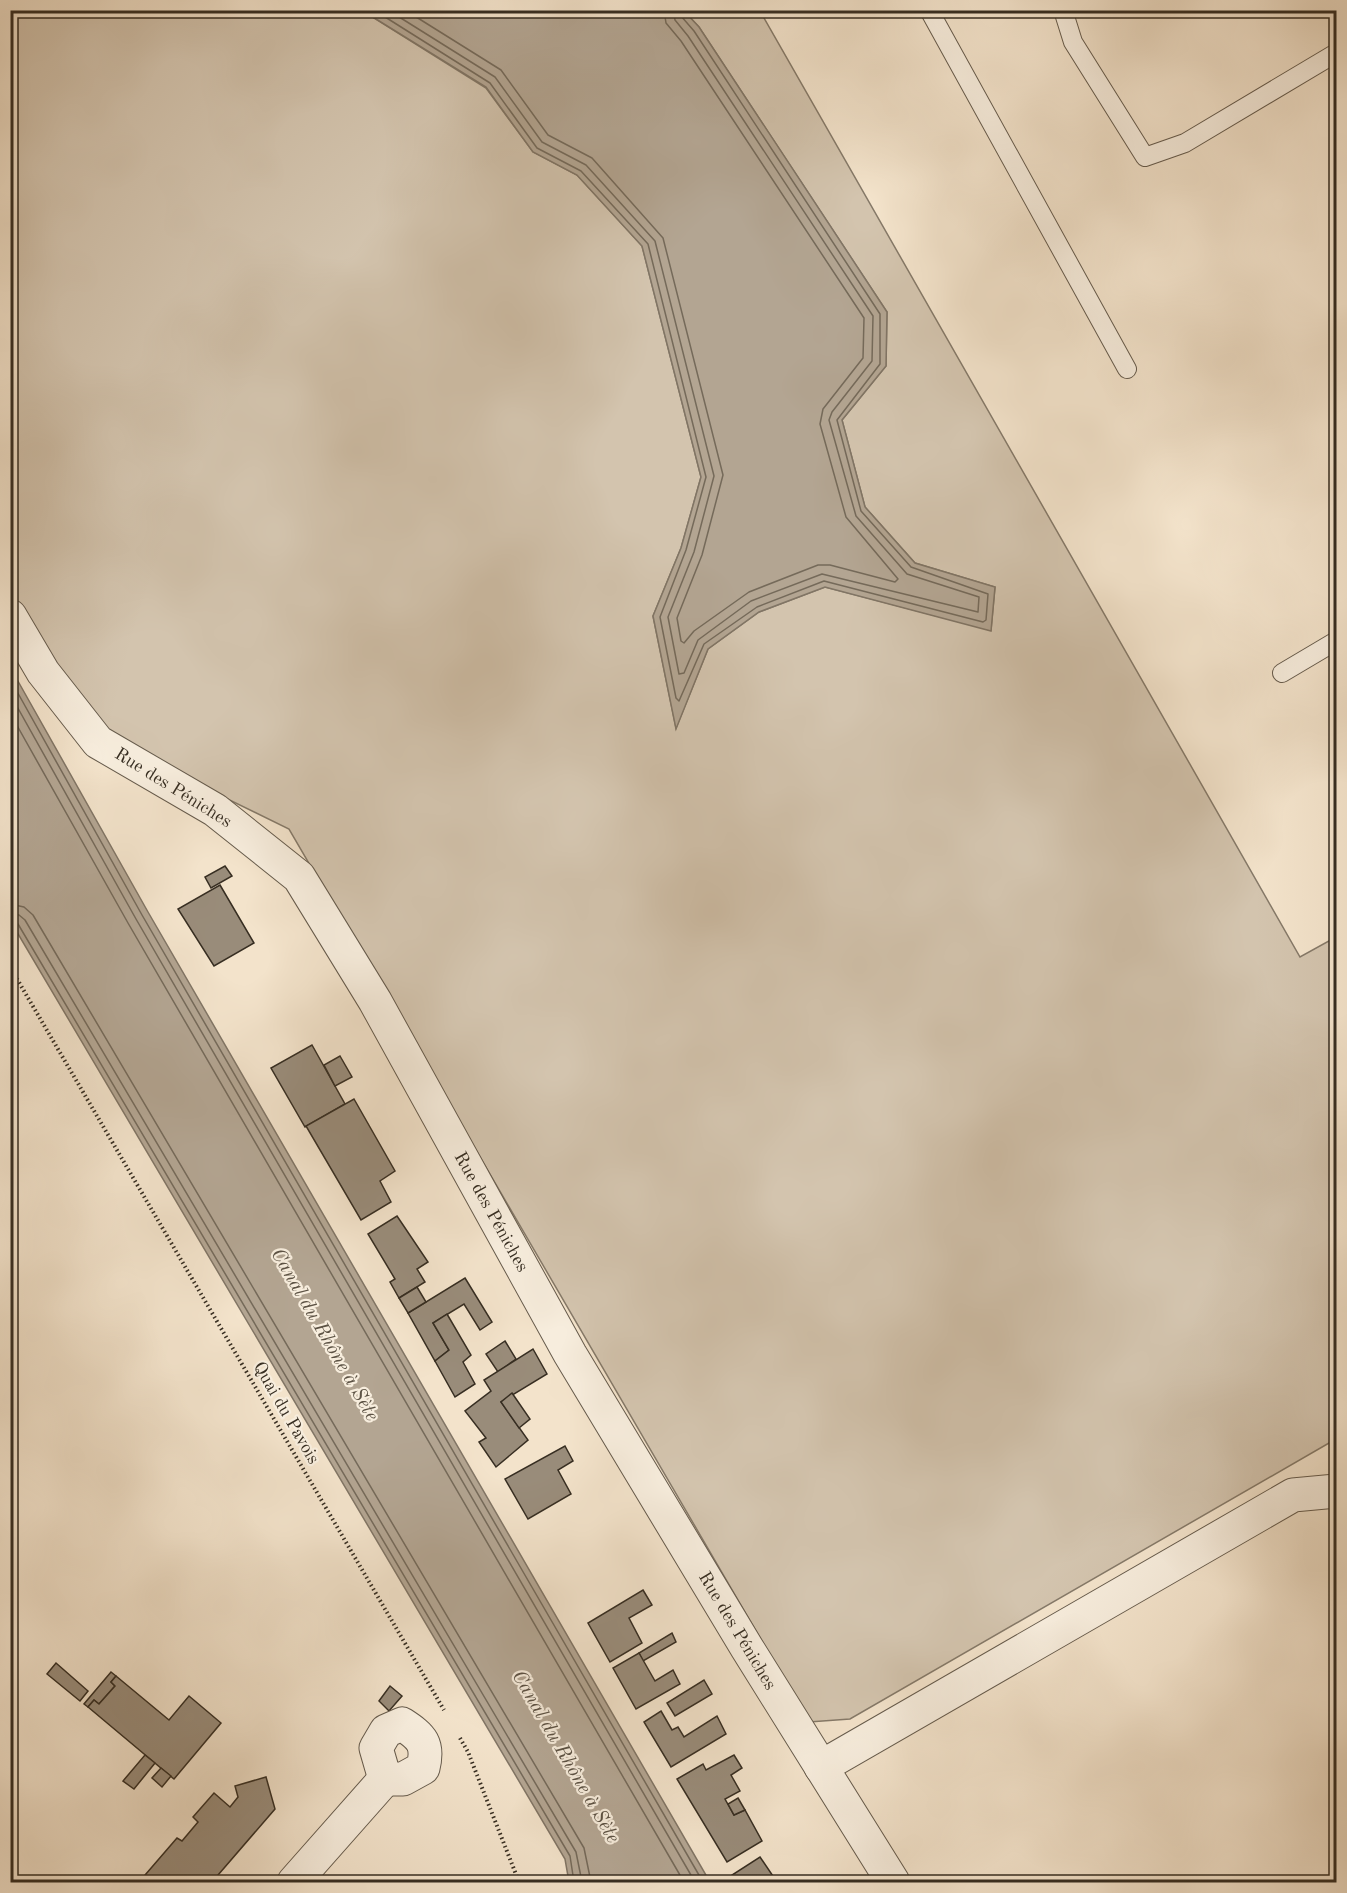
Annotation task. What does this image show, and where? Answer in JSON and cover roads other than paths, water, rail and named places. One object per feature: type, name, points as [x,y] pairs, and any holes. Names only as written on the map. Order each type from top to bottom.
[{"type":"street","name":"Rue des Péniches","points":[[10,616],[43,672],[98,742],[215,810],[299,877],[375,1001],[570,1354],[893,1882]]},
{"type":"street","points":[[821,1767],[1293,1495],[1336,1491]]},
{"type":"street","points":[[294,1882],[385,1779]]},
{"type":"lane","points":[[929,10],[1126,369]]},
{"type":"lane","points":[[1063,10],[1073,42],[1145,157],[1185,143],[1336,53]]},
{"type":"lane","points":[[1282,673],[1336,641]]},
{"type":"water","points":[[363,11],[684,11],[699,27],[887,312],[886,366],[842,420],[865,507],[915,563],[995,587],[991,631],[825,587],[759,612],[708,649],[676,729],[653,616],[681,548],[701,477],[642,246],[577,175],[533,152],[486,87]]},
{"type":"water","name":"Canal du Rhône à Sète","points":[[10,667],[148,912],[710,1882],[569,1882],[565,1859],[11,922]]}]
